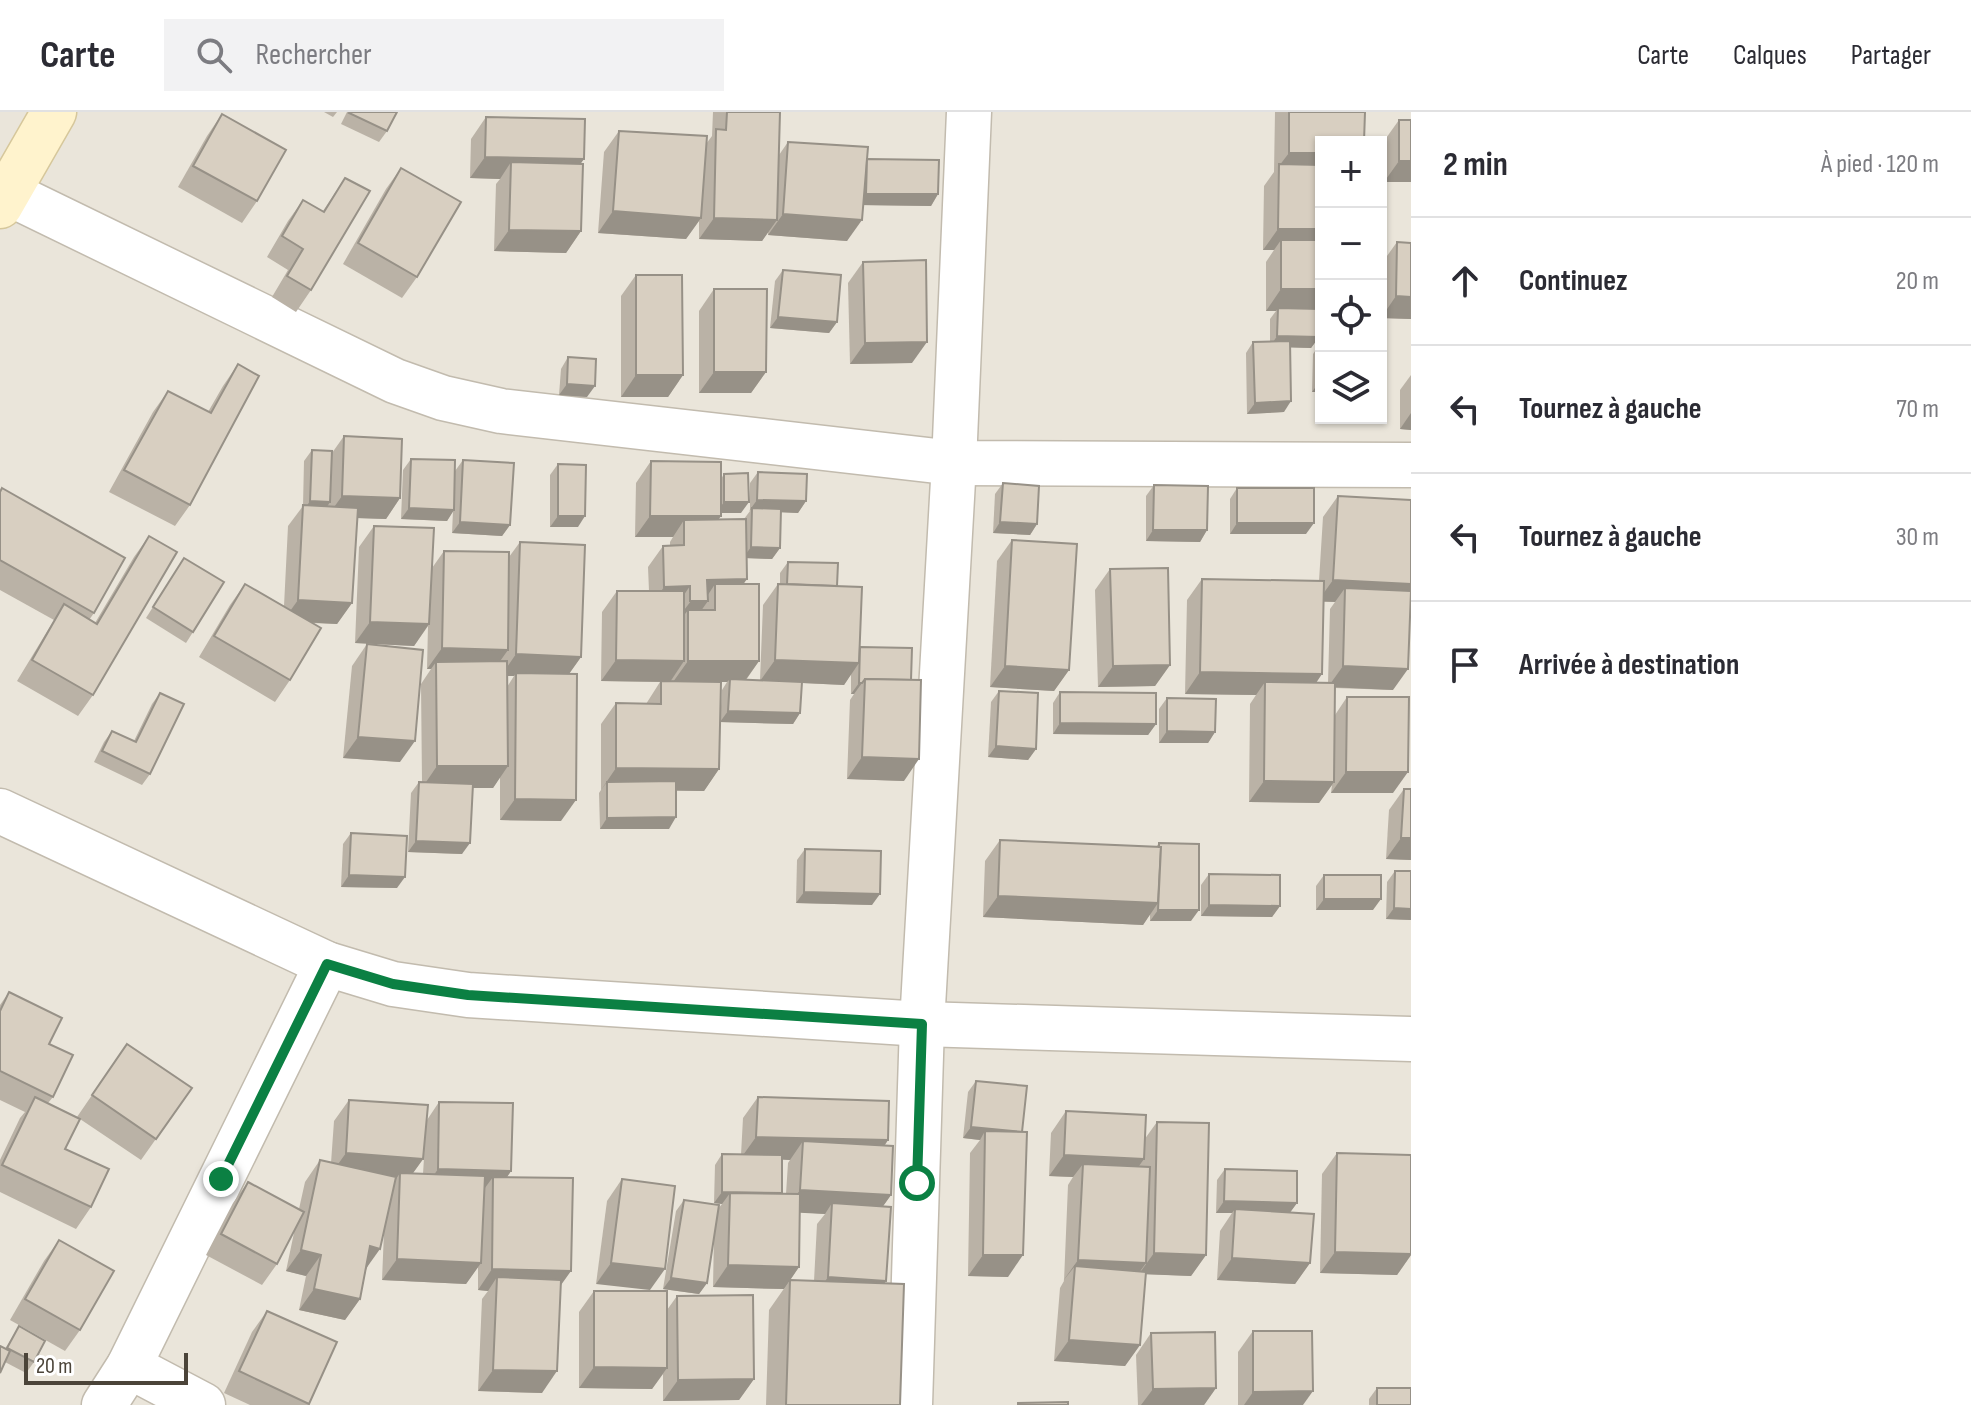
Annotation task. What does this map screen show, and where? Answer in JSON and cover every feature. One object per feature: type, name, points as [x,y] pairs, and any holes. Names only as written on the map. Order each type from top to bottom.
[{"type":"street","points":[[54,112],[4,199],[395,381],[443,398],[501,411],[954,463],[1411,465]]},
{"type":"street","points":[[910,1405],[922,1024],[954,463],[969,112]]},
{"type":"street","points":[[0,811],[327,964],[393,984],[468,995],[922,1024],[1411,1039]]},
{"type":"street","points":[[104,1405],[129,1366],[327,964]]},
{"type":"street","points":[[129,1366],[203,1405]]},
{"type":"shaded area","points":[[0,112],[1411,112],[1411,1405],[0,1405]]},
{"type":"building","points":[[350,112],[397,112],[387,131]]},
{"type":"building","points":[[727,112],[780,112],[777,220],[714,218],[716,129],[726,130]]},
{"type":"building","points":[[1289,112],[1365,112],[1364,136],[1315,136],[1315,153],[1289,153]]},
{"type":"building","points":[[222,114],[286,150],[257,201],[193,166]]},
{"type":"building","points":[[486,117],[585,119],[584,159],[485,157]]},
{"type":"building","points":[[1399,120],[1411,120],[1411,161],[1399,161]]},
{"type":"building","points":[[619,131],[707,136],[701,218],[613,211]]},
{"type":"building","points":[[788,142],[868,147],[862,220],[783,214]]},
{"type":"building","points":[[867,159],[939,160],[938,194],[866,194]]},
{"type":"building","points":[[511,162],[583,164],[581,231],[509,230]]},
{"type":"building","points":[[1279,164],[1315,165],[1315,229],[1278,229]]},
{"type":"building","points":[[401,168],[461,202],[417,277],[358,243]]},
{"type":"building","points":[[345,178],[370,191],[311,290],[287,276],[303,249],[282,236],[303,200],[324,212]]},
{"type":"building","points":[[1281,240],[1315,240],[1315,289],[1281,289]]},
{"type":"building","points":[[1397,242],[1411,243],[1411,297],[1396,296]]},
{"type":"building","points":[[926,260],[927,342],[865,343],[863,262]]},
{"type":"building","points":[[783,270],[841,275],[837,322],[778,317]]},
{"type":"building","points":[[636,275],[682,275],[683,375],[636,375]]},
{"type":"building","points":[[714,289],[767,289],[766,372],[714,372]]},
{"type":"building","points":[[1278,308],[1315,309],[1315,337],[1277,336]]},
{"type":"building","points":[[1290,341],[1291,401],[1255,403],[1253,342]]},
{"type":"building","points":[[568,357],[596,359],[595,386],[567,384]]},
{"type":"building","points":[[238,364],[259,376],[190,505],[124,470],[168,391],[211,413]]},
{"type":"building","points":[[344,436],[402,439],[400,498],[342,496]]},
{"type":"building","points":[[312,450],[332,451],[330,502],[310,501]]},
{"type":"building","points":[[411,459],[455,460],[454,510],[409,508]]},
{"type":"building","points":[[463,460],[514,463],[510,525],[460,522]]},
{"type":"building","points":[[651,461],[721,462],[721,516],[650,516]]},
{"type":"building","points":[[558,464],[586,465],[585,516],[558,516]]},
{"type":"building","points":[[758,472],[807,474],[806,501],[757,500]]},
{"type":"building","points":[[748,473],[749,502],[724,502],[724,474]]},
{"type":"building","points":[[1003,483],[1039,486],[1037,524],[1000,522]]},
{"type":"building","points":[[1154,485],[1208,486],[1207,530],[1153,530]]},
{"type":"building","points":[[2,488],[125,558],[94,613],[0,560]]},
{"type":"building","points":[[1237,488],[1314,488],[1314,523],[1237,523]]},
{"type":"building","points":[[1338,496],[1411,500],[1411,584],[1333,580]]},
{"type":"building","points":[[303,505],[358,508],[352,603],[298,600]]},
{"type":"building","points":[[752,508],[781,509],[780,548],[751,547]]},
{"type":"building","points":[[746,519],[747,579],[707,580],[708,601],[690,601],[690,586],[664,587],[663,546],[684,545],[684,520]]},
{"type":"building","points":[[374,526],[434,528],[429,624],[370,622]]},
{"type":"building","points":[[149,536],[177,552],[93,695],[32,660],[64,604],[97,624]]},
{"type":"building","points":[[1012,540],[1077,544],[1069,670],[1005,666]]},
{"type":"building","points":[[520,542],[585,545],[581,657],[516,654]]},
{"type":"building","points":[[444,551],[509,552],[508,650],[442,648]]},
{"type":"building","points":[[184,558],[224,582],[193,632],[153,607]]},
{"type":"building","points":[[788,562],[838,563],[837,586],[787,584]]},
{"type":"building","points":[[1168,568],[1170,665],[1113,666],[1110,569]]},
{"type":"building","points":[[1202,579],[1324,581],[1322,674],[1200,672]]},
{"type":"building","points":[[245,584],[321,628],[290,680],[214,636]]},
{"type":"building","points":[[715,584],[759,584],[759,661],[688,661],[688,610],[715,610]]},
{"type":"building","points":[[778,584],[862,587],[859,663],[775,660]]},
{"type":"building","points":[[1345,588],[1411,591],[1408,669],[1343,666]]},
{"type":"building","points":[[617,591],[684,591],[684,661],[616,660]]},
{"type":"building","points":[[367,644],[423,650],[415,741],[358,737]]},
{"type":"building","points":[[860,647],[912,648],[911,680],[865,679],[859,683]]},
{"type":"building","points":[[507,661],[508,766],[437,766],[436,662]]},
{"type":"building","points":[[516,673],[577,674],[576,800],[515,799]]},
{"type":"building","points":[[730,679],[802,682],[800,713],[728,711]]},
{"type":"building","points":[[865,679],[921,680],[919,759],[862,757]]},
{"type":"building","points":[[661,681],[721,682],[719,769],[616,768],[616,703],[661,704]]},
{"type":"building","points":[[1265,682],[1335,683],[1334,782],[1264,781]]},
{"type":"building","points":[[999,691],[1038,693],[1036,749],[996,746]]},
{"type":"building","points":[[1060,692],[1156,693],[1156,724],[1060,723]]},
{"type":"building","points":[[160,693],[184,704],[150,774],[102,751],[112,731],[136,742]]},
{"type":"building","points":[[1347,697],[1409,697],[1408,772],[1346,772]]},
{"type":"building","points":[[1167,698],[1216,699],[1215,732],[1167,731]]},
{"type":"building","points":[[676,781],[676,817],[607,818],[607,782]]},
{"type":"building","points":[[419,782],[473,784],[470,843],[416,841]]},
{"type":"building","points":[[1404,789],[1411,789],[1411,838],[1401,838]]},
{"type":"building","points":[[351,833],[407,836],[405,877],[349,875]]},
{"type":"building","points":[[1000,840],[1161,847],[1158,903],[998,896]]},
{"type":"building","points":[[1159,843],[1199,844],[1199,910],[1158,910]]},
{"type":"building","points":[[805,849],[881,851],[880,894],[804,892]]},
{"type":"building","points":[[1395,871],[1411,871],[1411,909],[1394,908]]},
{"type":"building","points":[[1209,874],[1280,875],[1280,906],[1209,905]]},
{"type":"building","points":[[1324,875],[1381,875],[1381,899],[1324,899]]},
{"type":"building","points":[[9,992],[62,1018],[49,1044],[73,1055],[53,1097],[0,1071],[0,1011]]},
{"type":"building","points":[[127,1044],[192,1088],[156,1139],[92,1095]]},
{"type":"building","points":[[976,1081],[1027,1086],[1022,1132],[971,1127]]},
{"type":"building","points":[[35,1097],[80,1119],[65,1149],[109,1169],[91,1207],[2,1165]]},
{"type":"building","points":[[758,1097],[889,1101],[888,1140],[756,1137]]},
{"type":"building","points":[[349,1100],[428,1105],[423,1159],[346,1153]]},
{"type":"building","points":[[439,1102],[513,1103],[511,1171],[438,1169]]},
{"type":"building","points":[[1066,1111],[1146,1115],[1144,1159],[1064,1155]]},
{"type":"building","points":[[1157,1122],[1209,1123],[1206,1255],[1154,1253]]},
{"type":"building","points":[[985,1131],[1027,1132],[1023,1255],[983,1255]]},
{"type":"building","points":[[803,1141],[893,1146],[891,1195],[800,1190]]},
{"type":"building","points":[[1337,1153],[1411,1155],[1411,1254],[1335,1252]]},
{"type":"building","points":[[722,1154],[782,1155],[782,1193],[722,1192]]},
{"type":"building","points":[[320,1160],[396,1177],[380,1249],[370,1246],[360,1299],[314,1289],[321,1255],[301,1250]]},
{"type":"building","points":[[1083,1164],[1150,1167],[1146,1263],[1078,1260]]},
{"type":"building","points":[[1225,1169],[1297,1171],[1297,1203],[1224,1201]]},
{"type":"building","points":[[400,1173],[485,1176],[481,1263],[397,1259]]},
{"type":"building","points":[[493,1177],[573,1178],[571,1271],[492,1269]]},
{"type":"building","points":[[622,1179],[675,1186],[665,1269],[611,1263]]},
{"type":"building","points":[[248,1182],[304,1212],[277,1264],[221,1234]]},
{"type":"building","points":[[730,1193],[800,1194],[799,1267],[728,1265]]},
{"type":"building","points":[[684,1200],[719,1205],[707,1283],[671,1278]]},
{"type":"building","points":[[832,1203],[891,1207],[886,1281],[828,1277]]},
{"type":"building","points":[[1235,1209],[1314,1214],[1310,1263],[1232,1258]]},
{"type":"building","points":[[59,1240],[114,1271],[80,1330],[25,1299]]},
{"type":"building","points":[[1075,1266],[1146,1272],[1140,1345],[1069,1340]]},
{"type":"building","points":[[497,1277],[561,1280],[557,1371],[493,1370]]},
{"type":"building","points":[[790,1280],[904,1284],[900,1405],[786,1405]]},
{"type":"building","points":[[594,1291],[667,1291],[667,1368],[594,1367]]},
{"type":"building","points":[[753,1295],[754,1379],[678,1380],[677,1296]]},
{"type":"building","points":[[267,1311],[337,1342],[309,1404],[239,1371]]},
{"type":"building","points":[[19,1326],[45,1341],[34,1362],[7,1348]]},
{"type":"building","points":[[1253,1331],[1312,1331],[1313,1391],[1253,1392]]},
{"type":"building","points":[[1215,1332],[1216,1388],[1153,1389],[1151,1333]]},
{"type":"building","points":[[0,1346],[10,1351],[0,1373]]},
{"type":"building","points":[[1377,1388],[1411,1388],[1411,1405],[1377,1405]]},
{"type":"building","points":[[1068,1402],[1068,1405],[1018,1405],[1018,1403]]},
{"type":"route","points":[[221,1179],[327,964],[393,984],[468,995],[922,1024],[917,1183]]}]
